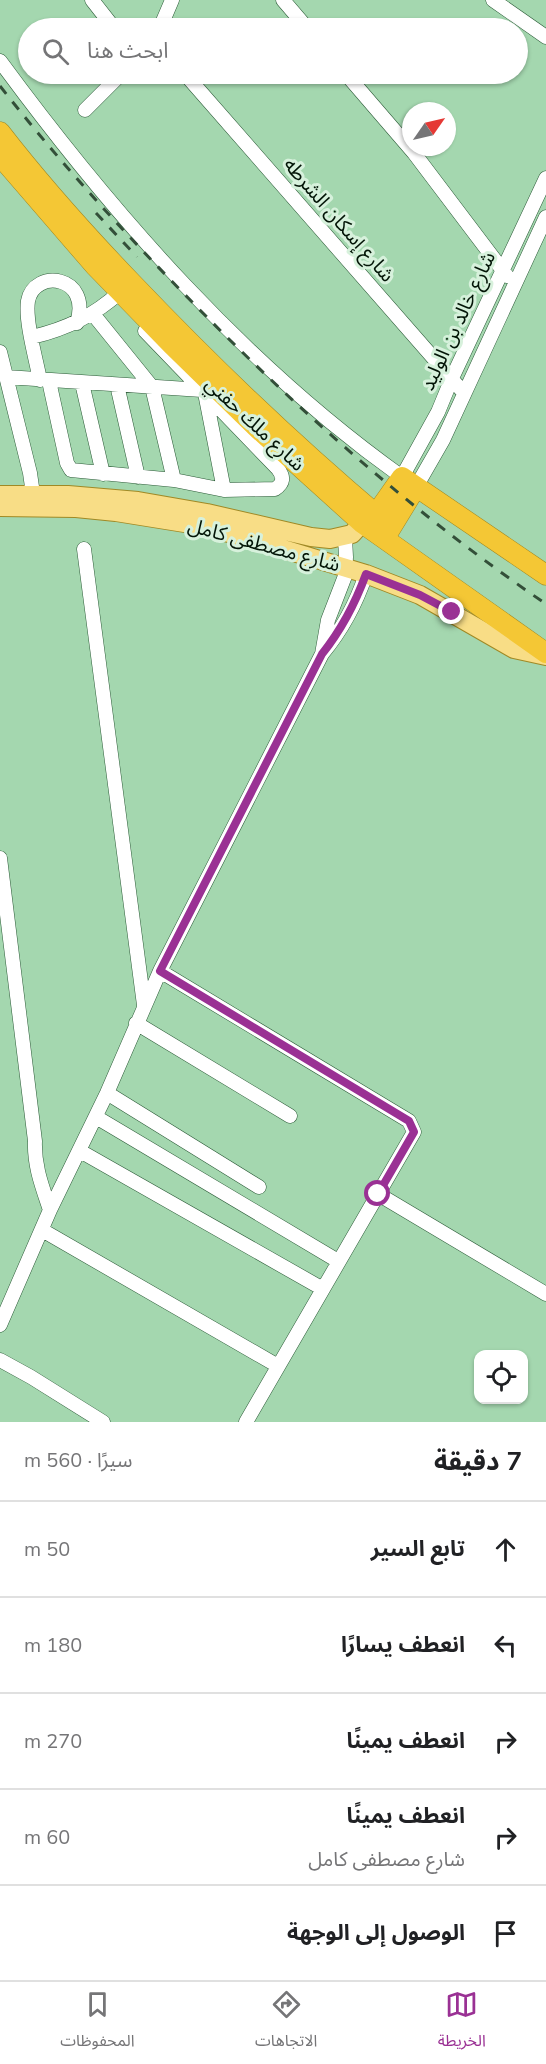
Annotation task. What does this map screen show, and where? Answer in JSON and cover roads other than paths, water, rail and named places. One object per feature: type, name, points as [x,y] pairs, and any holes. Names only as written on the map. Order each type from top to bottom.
[{"type":"highway","name":"شارع ملك حفني","points":[[0,132],[92,240],[197,351],[369,518]]},
{"type":"highway","name":"شارع ملك حفني","points":[[0,156],[71,240],[120,292],[250,421],[369,518],[546,655]]},
{"type":"highway","name":"شارع مصطفى كامل","points":[[369,518],[409,482]]},
{"type":"highway","points":[[388,533],[409,482],[546,575]]},
{"type":"main road","name":"شارع مصطفى كامل","points":[[0,495],[103,497],[138,501],[330,539],[352,534],[369,518]]},
{"type":"main road","name":"شارع مصطفى كامل","points":[[0,507],[75,508],[157,518],[237,535],[362,585],[420,595],[514,649],[546,655]]},
{"type":"street","points":[[92,0],[106,18]]},
{"type":"street","points":[[164,18],[172,0]]},
{"type":"street","points":[[283,0],[298,18]]},
{"type":"street","points":[[493,0],[518,18]]},
{"type":"street","points":[[528,25],[546,38]]},
{"type":"street","points":[[0,61],[59,139],[137,231],[194,293],[297,392],[357,443],[409,482]]},
{"type":"street","points":[[85,110],[111,84]]},
{"type":"street","name":"شارع إسكان الشرطه","points":[[194,84],[464,393]]},
{"type":"street","points":[[355,84],[414,153],[502,271],[515,285]]},
{"type":"street","name":"شارع خالد بن الوليد","points":[[409,482],[452,378],[546,178]]},
{"type":"street","name":"شارع خالد بن الوليد","points":[[409,482],[443,440],[546,217]]},
{"type":"street","points":[[77,323],[81,311],[79,299],[72,288],[62,281],[48,281],[36,287],[28,298],[27,312],[32,337],[68,467],[75,472],[174,480],[224,490],[275,489],[280,486],[283,480],[282,474],[145,331]]},
{"type":"street","points":[[32,337],[55,332],[77,323],[93,314],[120,292]]},
{"type":"street","points":[[93,314],[152,387],[174,480]]},
{"type":"street","points":[[0,352],[30,473],[33,494]]},
{"type":"street","points":[[6,377],[203,392]]},
{"type":"street","points":[[82,383],[103,474]]},
{"type":"street","points":[[117,385],[138,477]]},
{"type":"street","points":[[203,392],[224,490]]},
{"type":"street","points":[[322,654],[328,620],[344,576],[345,537]]},
{"type":"street","points":[[84,549],[144,1005]]},
{"type":"street","points":[[0,1325],[50,1210],[107,1093],[160,971],[322,654],[343,626],[362,585]]},
{"type":"street","points":[[0,858],[36,1163],[50,1210]]},
{"type":"street","points":[[160,971],[409,1121],[414,1132],[246,1422]]},
{"type":"street","points":[[136,1023],[290,1116]]},
{"type":"street","points":[[107,1093],[259,1187]]},
{"type":"street","points":[[96,1117],[338,1261]]},
{"type":"street","points":[[80,1150],[323,1289]]},
{"type":"street","points":[[378,1194],[546,1294]]},
{"type":"street","points":[[42,1230],[278,1366]]},
{"type":"street","points":[[0,1360],[103,1422]]},
{"type":"railway","points":[[0,86],[120,226],[197,307],[279,387],[408,501],[453,537],[546,604]]},
{"type":"railway","points":[[96,213],[137,257]]}]
